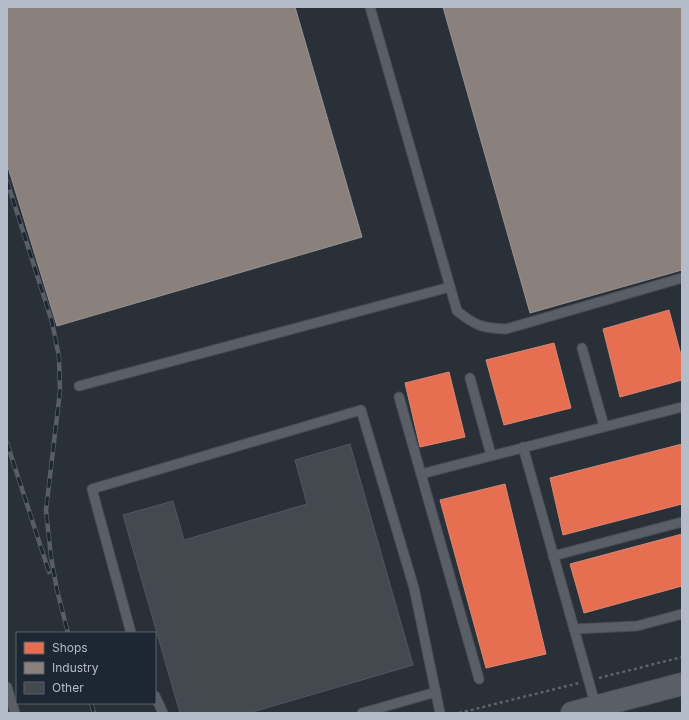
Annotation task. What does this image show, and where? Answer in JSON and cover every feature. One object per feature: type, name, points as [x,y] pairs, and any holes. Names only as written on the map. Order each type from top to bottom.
[{"type":"street","points":[[572,713],[682,684]]},
{"type":"lane","points":[[370,7],[457,311],[469,321],[483,328],[506,329],[682,278]]},
{"type":"lane","points":[[79,386],[450,287]]},
{"type":"lane","points":[[582,348],[604,426]]},
{"type":"lane","points":[[470,378],[491,456]]},
{"type":"lane","points":[[399,397],[479,679]]},
{"type":"lane","points":[[420,474],[682,407]]},
{"type":"lane","points":[[131,632],[92,489],[361,410],[414,588],[440,713]]},
{"type":"lane","points":[[523,447],[596,707]]},
{"type":"lane","points":[[553,556],[682,522]]},
{"type":"lane","points":[[574,629],[637,626],[682,614]]},
{"type":"lane","points":[[7,687],[15,713]]},
{"type":"lane","points":[[362,713],[436,692]]},
{"type":"lane","points":[[156,698],[163,713]]},
{"type":"path","points":[[459,713],[682,657]]},
{"type":"building: Shops","points":[[669,310],[682,359],[682,380],[620,397],[603,329]]},
{"type":"building: Shops","points":[[554,343],[571,408],[504,425],[486,360]]},
{"type":"building: Shops","points":[[449,372],[465,437],[420,447],[405,383]]},
{"type":"building: Shops","points":[[682,444],[682,504],[563,535],[550,478]]},
{"type":"building: Shops","points":[[505,484],[546,654],[486,668],[440,500]]},
{"type":"building: Shops","points":[[682,534],[682,586],[584,613],[570,564]]},
{"type":"building: Industry","points":[[7,7],[295,7],[362,237],[57,326],[7,164]]},
{"type":"building: Industry","points":[[443,7],[682,7],[682,270],[530,313]]},
{"type":"building: Other","points":[[350,444],[413,665],[249,713],[180,713],[123,515],[173,501],[184,540],[307,504],[295,460]]},
{"type":"railway","points":[[7,181],[52,322],[59,357],[60,391],[46,510],[51,557],[57,590],[68,632]]},
{"type":"railway","points":[[7,443],[49,572]]},
{"type":"railway","points":[[91,704],[94,713]]}]
